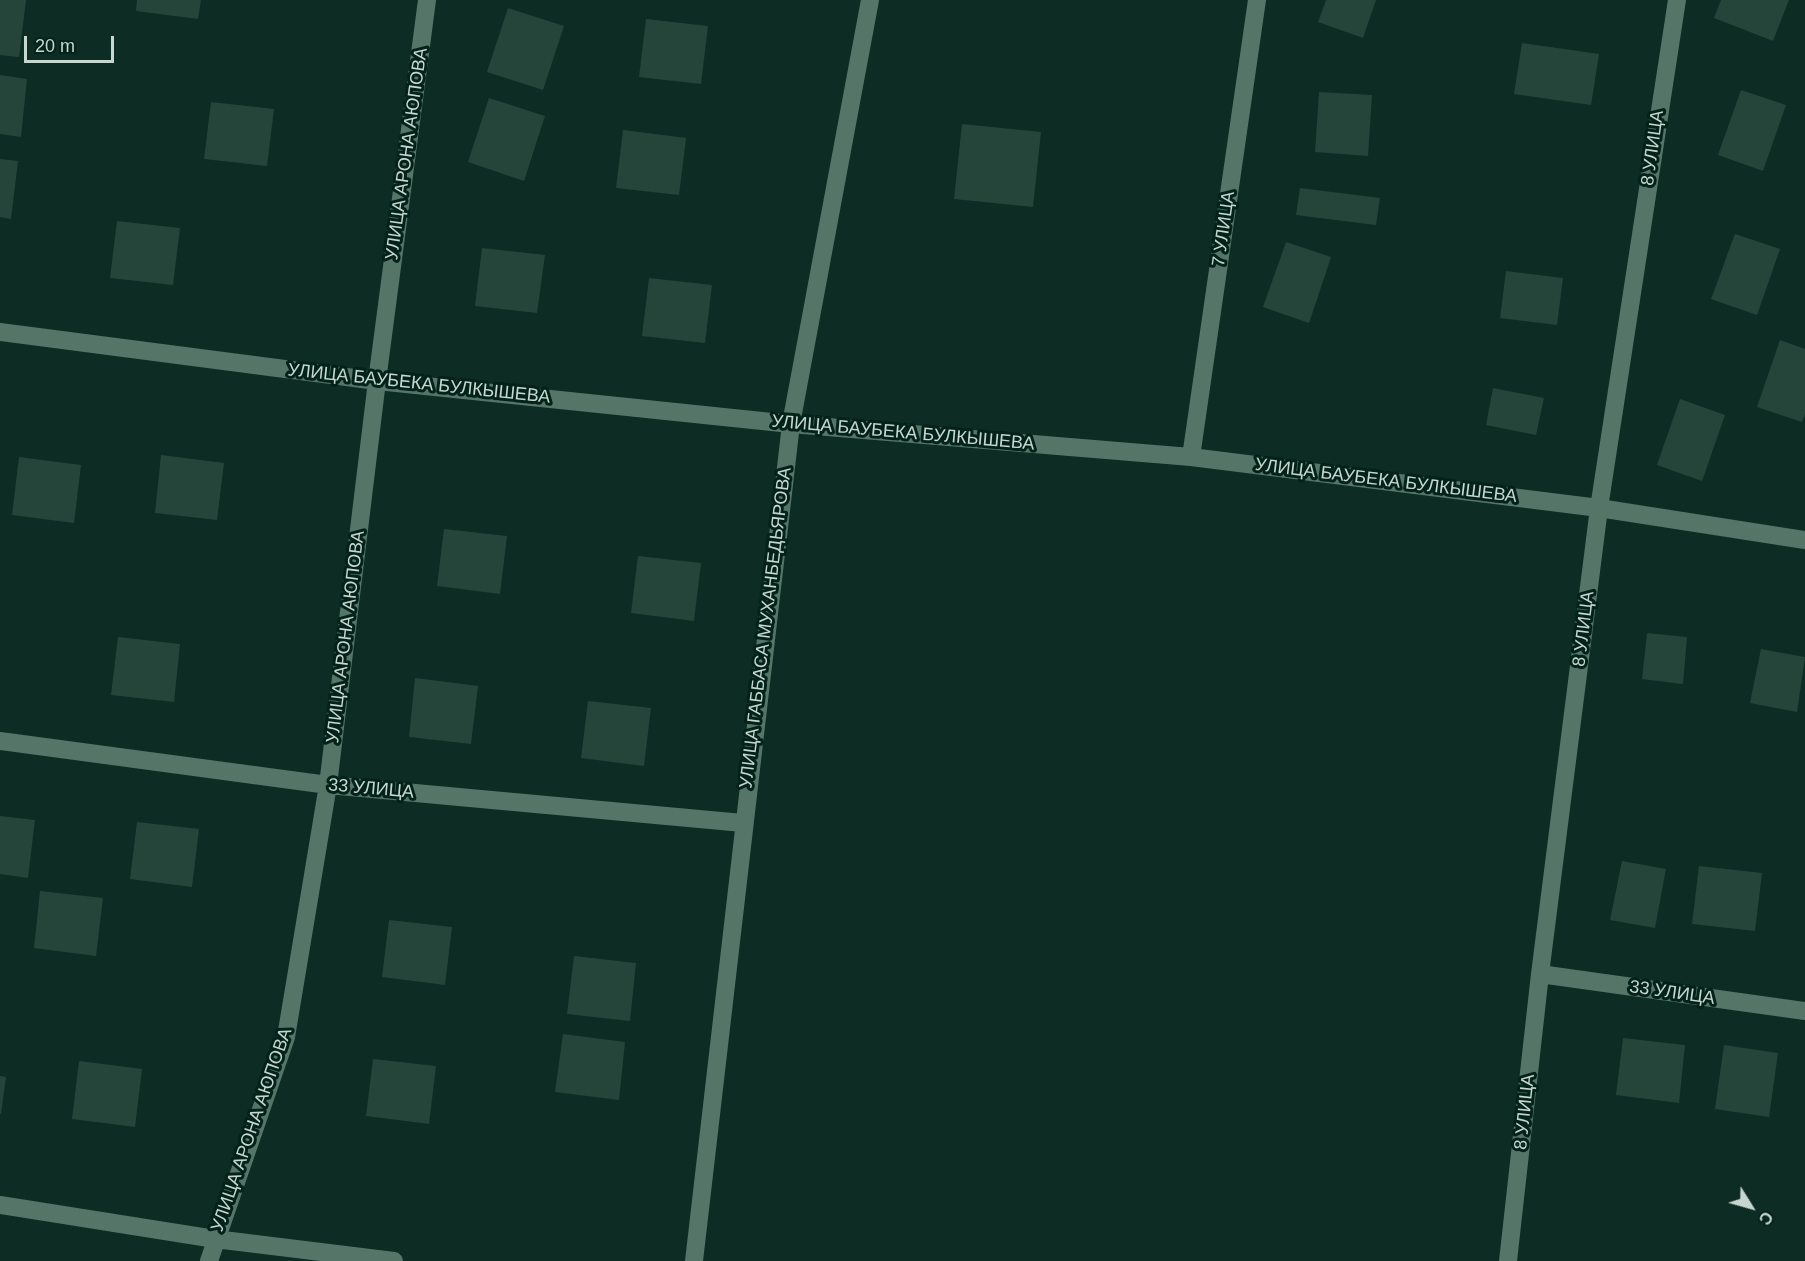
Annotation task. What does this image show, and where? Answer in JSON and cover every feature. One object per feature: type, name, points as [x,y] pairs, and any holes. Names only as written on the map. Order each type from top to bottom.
[{"type":"street","name":"УЛИЦА АРОНА АЮПОВА","points":[[209,1261],[286,1037],[328,785],[377,381],[427,0]]},
{"type":"street","name":"УЛИЦА ГАББАСА МУХАНБЕДЬЯРОВА","points":[[694,1261],[791,424],[870,0]]},
{"type":"street","name":"7 УЛИЦА","points":[[1191,457],[1257,0]]},
{"type":"street","name":"8 УЛИЦА","points":[[1508,1261],[1540,974],[1599,508],[1673,10],[1677,0]]},
{"type":"street","name":"УЛИЦА БАУБЕКА БУЛКЫШЕВА","points":[[0,332],[377,381],[791,424],[1191,457],[1599,508],[1805,540]]},
{"type":"street","name":"33 УЛИЦА","points":[[0,741],[328,785],[743,823]]},
{"type":"street","name":"33 УЛИЦА","points":[[1540,974],[1805,1011]]},
{"type":"street","points":[[0,1205],[215,1239],[394,1261]]},
{"type":"building","points":[[0,0],[26,0],[19,57],[0,55]]},
{"type":"building","points":[[137,0],[201,0],[198,19],[136,11]]},
{"type":"building","points":[[1326,0],[1376,0],[1363,38],[1318,22]]},
{"type":"building","points":[[1721,0],[1789,0],[1773,41],[1714,18]]},
{"type":"building","points":[[508,8],[564,26],[543,90],[487,72]]},
{"type":"building","points":[[646,19],[708,26],[701,84],[639,77]]},
{"type":"building","points":[[1522,43],[1599,54],[1591,105],[1514,94]]},
{"type":"building","points":[[0,75],[27,79],[21,137],[0,134]]},
{"type":"building","points":[[1741,90],[1786,105],[1763,171],[1718,155]]},
{"type":"building","points":[[1319,92],[1372,95],[1368,156],[1315,152]]},
{"type":"building","points":[[489,98],[545,116],[524,181],[468,162]]},
{"type":"building","points":[[211,102],[274,109],[267,166],[204,159]]},
{"type":"building","points":[[962,124],[1041,132],[1033,207],[954,199]]},
{"type":"building","points":[[623,130],[686,138],[679,195],[616,188]]},
{"type":"building","points":[[0,159],[18,161],[11,219],[0,217]]},
{"type":"building","points":[[1300,188],[1380,198],[1376,225],[1296,215]]},
{"type":"building","points":[[117,221],[180,228],[173,285],[110,278]]},
{"type":"building","points":[[1735,234],[1780,249],[1757,315],[1711,299]]},
{"type":"building","points":[[1286,242],[1331,257],[1309,323],[1263,307]]},
{"type":"building","points":[[482,248],[545,255],[537,313],[475,306]]},
{"type":"building","points":[[1506,271],[1563,278],[1557,325],[1500,318]]},
{"type":"building","points":[[649,278],[712,285],[705,343],[642,336]]},
{"type":"building","points":[[1780,340],[1805,349],[1805,414],[1802,422],[1757,407]]},
{"type":"building","points":[[1493,388],[1544,398],[1536,435],[1486,425]]},
{"type":"building","points":[[1680,399],[1725,415],[1702,481],[1657,465]]},
{"type":"building","points":[[161,455],[224,463],[217,520],[155,513]]},
{"type":"building","points":[[19,457],[81,465],[74,523],[12,515]]},
{"type":"building","points":[[444,529],[507,536],[500,594],[437,586]]},
{"type":"building","points":[[638,556],[701,563],[694,621],[631,613]]},
{"type":"building","points":[[1647,633],[1687,637],[1683,684],[1642,679]]},
{"type":"building","points":[[118,637],[180,644],[174,702],[111,695]]},
{"type":"building","points":[[1761,649],[1805,657],[1797,712],[1750,703]]},
{"type":"building","points":[[415,678],[478,686],[471,744],[409,737]]},
{"type":"building","points":[[588,701],[651,708],[644,766],[581,758]]},
{"type":"building","points":[[0,816],[35,820],[28,878],[0,874]]},
{"type":"building","points":[[137,822],[199,829],[192,887],[130,879]]},
{"type":"building","points":[[1622,861],[1666,869],[1655,928],[1610,920]]},
{"type":"building","points":[[1699,866],[1762,873],[1755,931],[1692,924]]},
{"type":"building","points":[[40,891],[103,898],[96,956],[34,948]]},
{"type":"building","points":[[389,920],[452,927],[445,985],[382,977]]},
{"type":"building","points":[[574,956],[636,963],[630,1021],[567,1014]]},
{"type":"building","points":[[563,1034],[625,1042],[619,1100],[555,1092]]},
{"type":"building","points":[[1623,1038],[1685,1045],[1679,1103],[1616,1095]]},
{"type":"building","points":[[1724,1045],[1778,1053],[1769,1117],[1715,1109]]},
{"type":"building","points":[[373,1059],[436,1066],[429,1124],[366,1116]]},
{"type":"building","points":[[79,1061],[142,1069],[135,1127],[72,1119]]},
{"type":"building","points":[[0,1076],[6,1077],[1,1114],[0,1113]]}]
